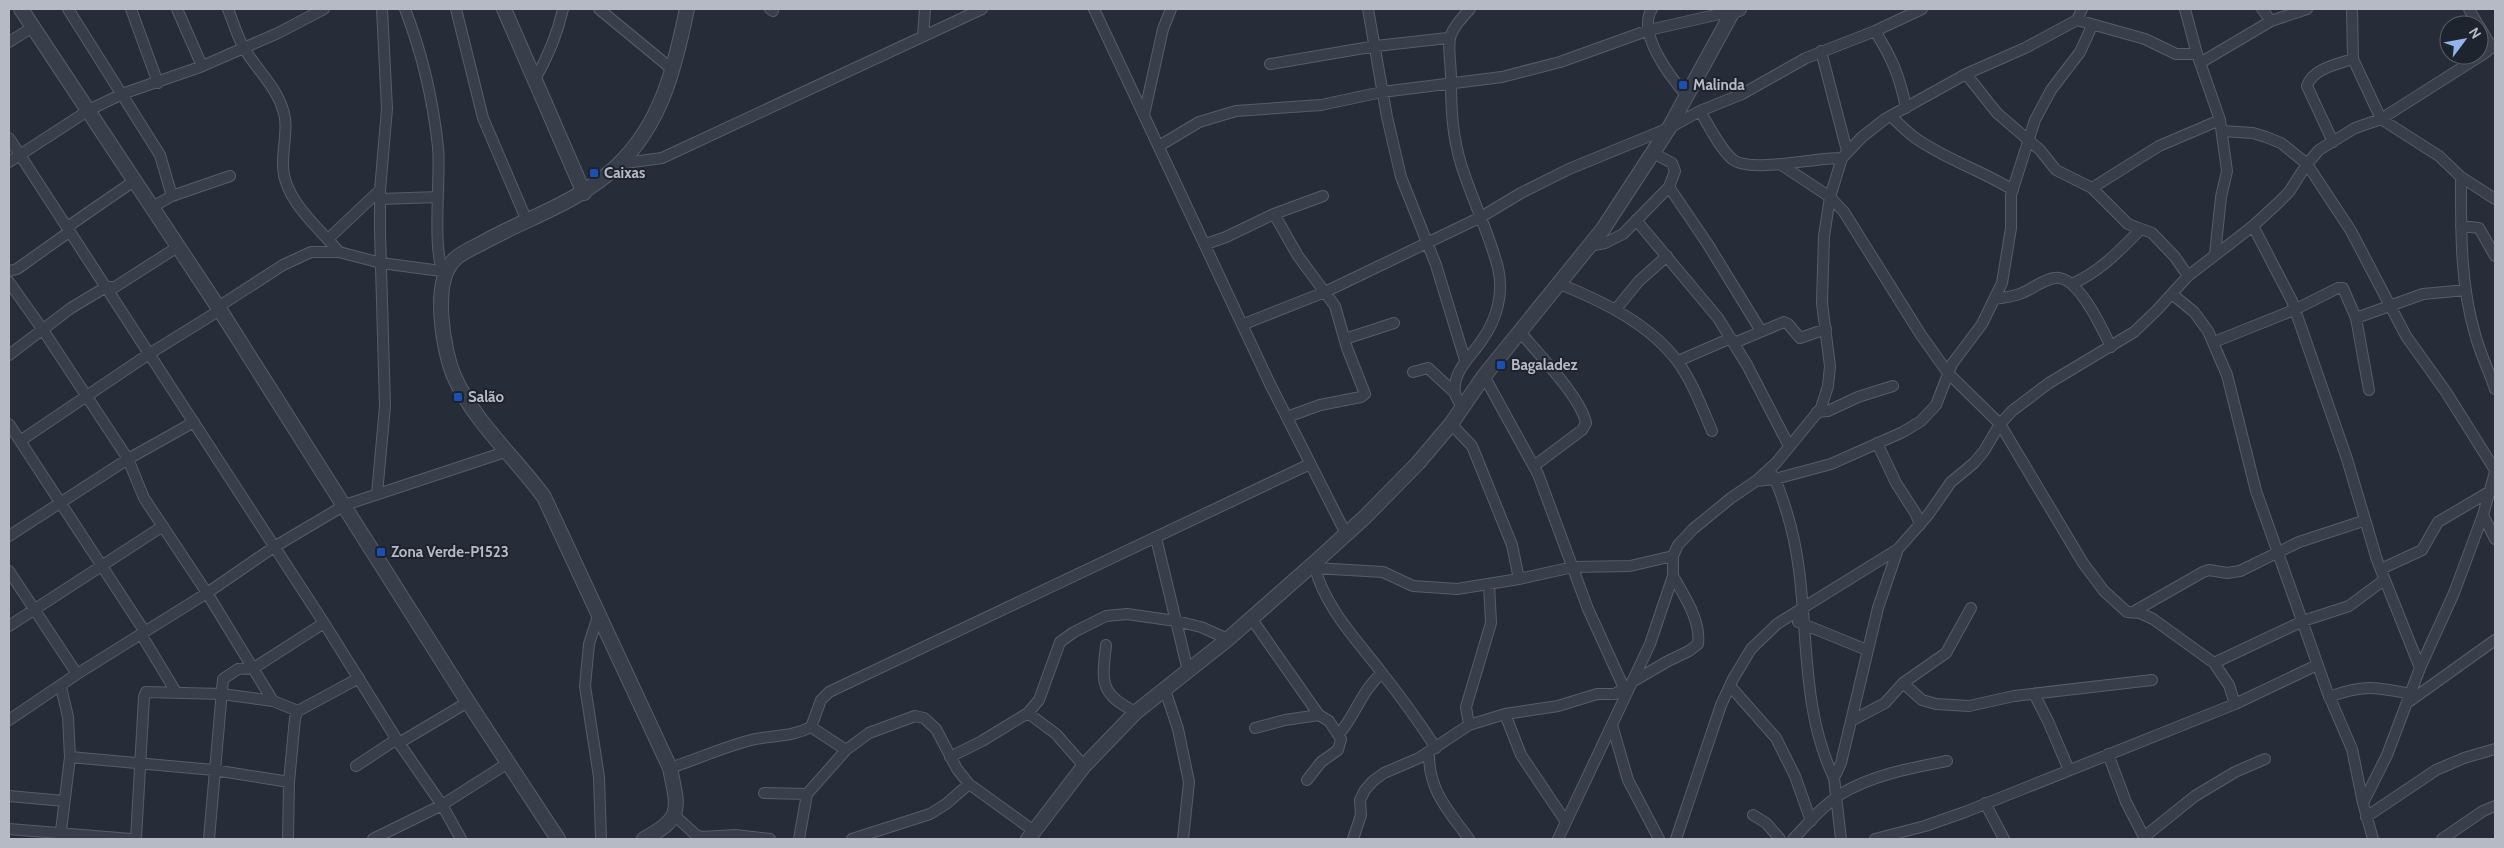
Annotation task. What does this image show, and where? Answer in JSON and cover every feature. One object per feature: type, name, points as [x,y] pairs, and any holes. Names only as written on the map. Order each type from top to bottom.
[{"type":"street","points":[[21,9],[179,246],[345,505],[468,702],[558,839]]},
{"type":"street","points":[[68,9],[160,155],[172,196]]},
{"type":"street","points":[[132,9],[158,83]]},
{"type":"street","points":[[177,9],[202,66]]},
{"type":"street","points":[[228,9],[244,48],[272,88],[283,109],[285,119],[283,169],[286,182],[307,215],[340,252]]},
{"type":"street","points":[[376,494],[385,406],[380,194],[387,109],[382,9]]},
{"type":"street","points":[[405,9],[428,84],[438,148],[438,197],[443,274],[441,319],[446,353],[454,377],[469,402],[544,497],[670,768],[677,804],[674,815],[670,823],[644,839]]},
{"type":"street","points":[[456,9],[483,118],[527,221]]},
{"type":"street","points":[[504,9],[584,193]]},
{"type":"street","points":[[534,81],[549,56],[564,9]]},
{"type":"street","points":[[599,9],[673,70]]},
{"type":"street","points":[[443,274],[455,259],[584,193],[618,164],[654,118],[662,102],[673,70],[687,9]]},
{"type":"street","points":[[923,36],[925,9]]},
{"type":"street","points":[[618,164],[662,158],[982,9]]},
{"type":"street","points":[[1094,9],[1287,417],[1346,534]]},
{"type":"street","points":[[1144,115],[1162,28],[1171,9]]},
{"type":"street","points":[[1368,9],[1376,46],[1382,92],[1401,177],[1426,243],[1465,360]]},
{"type":"street","points":[[1455,393],[1456,382],[1465,360],[1490,328],[1500,292],[1496,258],[1461,164],[1452,120],[1448,38],[1460,19],[1470,9]]},
{"type":"street","points":[[1244,324],[1325,292],[1481,217],[1521,193],[1569,169],[1669,128],[1700,111],[1742,94],[1821,51],[1875,31],[1912,11],[1922,9]]},
{"type":"street","points":[[1558,839],[1628,687],[1650,644],[1672,576],[1673,556],[1678,545],[1693,529],[1730,498],[1756,481],[1769,469],[1817,412],[1828,386],[1830,366],[1822,303],[1823,266],[1830,197],[1844,155],[1862,137],[1891,116],[1966,74],[2025,48],[2076,20],[2082,9]]},
{"type":"street","points":[[2185,9],[2198,58],[2221,125],[2227,171],[2221,197],[2215,254]]},
{"type":"street","points":[[2262,9],[2272,21]]},
{"type":"street","points":[[2076,20],[2092,26],[2145,38],[2176,54],[2198,58],[2272,21],[2307,9]]},
{"type":"street","points":[[2352,9],[2353,59],[2381,119],[2439,156],[2461,177],[2495,199]]},
{"type":"street","points":[[9,162],[89,110],[122,94],[158,83],[244,48],[318,10]]},
{"type":"street","points":[[1159,146],[1199,122],[1236,111],[1321,105],[1382,92],[1502,77],[1560,62],[1649,30],[1736,10]]},
{"type":"street","points":[[799,839],[807,794],[846,750],[869,733],[915,716],[924,718],[936,729],[950,757],[969,784],[1031,835],[1084,766],[1136,712],[1228,639],[1314,566],[1418,464],[1451,424],[1484,376],[1589,246],[1669,128],[1736,10]]},
{"type":"street","points":[[1648,11],[1649,30],[1656,52],[1666,72],[1687,96]]},
{"type":"street","points":[[1756,481],[1775,479],[1831,464],[1909,429],[1928,415],[1936,405],[1948,373],[1958,355],[1982,324],[2002,283],[2011,228],[2013,190],[2035,120],[2052,90],[2080,52],[2092,26]]},
{"type":"street","points":[[9,42],[33,27]]},
{"type":"street","points":[[1875,31],[1894,62],[1900,79],[1906,108]]},
{"type":"street","points":[[1270,64],[1376,46],[1448,38]]},
{"type":"street","points":[[1676,839],[1721,704],[1751,649],[1767,632],[1898,549],[1920,525],[1951,482],[1974,463],[1984,451],[2000,424],[2012,411],[2049,383],[2112,347],[2134,332],[2188,276],[2253,226],[2289,192],[2307,164],[2320,150],[2355,128],[2381,119],[2494,46]]},
{"type":"street","points":[[1821,51],[1844,155]]},
{"type":"street","points":[[2333,142],[2307,86],[2309,78],[2314,75],[2330,66],[2353,59]]},
{"type":"street","points":[[1966,74],[1997,114],[2028,140],[2056,170],[2092,188],[2128,224],[2152,233],[2165,246],[2188,276]]},
{"type":"street","points":[[1700,111],[1732,158],[1740,164],[1780,164],[1844,155]]},
{"type":"street","points":[[1891,116],[1914,137],[2013,190]]},
{"type":"street","points":[[2092,188],[2159,146],[2221,125],[2252,132],[2281,143],[2307,164],[2351,231],[2374,270],[2390,307],[2406,336],[2446,392],[2495,471],[2490,496],[2454,593],[2420,668],[2387,755],[2362,803]]},
{"type":"street","points":[[9,138],[324,623],[398,741],[442,805],[461,839]]},
{"type":"street","points":[[1589,246],[1615,239],[1669,187],[1675,171],[1672,163],[1653,152]]},
{"type":"street","points":[[1780,164],[1830,197],[1844,212],[1921,336],[1948,373],[2000,424],[2083,563],[2115,603],[2127,612],[2140,613],[2153,619],[2214,663],[2229,685],[2235,704]]},
{"type":"street","points":[[152,207],[172,196],[230,176]]},
{"type":"street","points":[[2461,177],[2461,226],[2466,290],[2475,336],[2494,383]]},
{"type":"street","points":[[9,271],[17,269],[69,232],[70,226],[73,223],[134,181]]},
{"type":"street","points":[[1669,187],[1712,250],[1761,331]]},
{"type":"street","points":[[328,239],[380,194],[438,197]]},
{"type":"street","points":[[1206,244],[1226,237],[1274,214],[1323,196]]},
{"type":"street","points":[[1274,214],[1298,256],[1335,306],[1365,394],[1361,397],[1320,405],[1287,417]]},
{"type":"street","points":[[1636,220],[1718,318],[1790,446]]},
{"type":"street","points":[[2253,226],[2281,278],[2294,310],[2347,459],[2364,521],[2380,569],[2397,607],[2420,668]]},
{"type":"street","points":[[2461,226],[2479,228],[2495,256]]},
{"type":"street","points":[[2072,284],[2096,272],[2110,261],[2141,229]]},
{"type":"street","points":[[9,355],[56,318],[106,288],[115,287],[179,246]]},
{"type":"street","points":[[20,441],[148,354],[299,256],[311,252],[340,252],[381,263],[443,274]]},
{"type":"street","points":[[1616,309],[1640,281],[1666,256]]},
{"type":"street","points":[[1995,299],[2019,295],[2054,278],[2062,278],[2072,284],[2096,318],[2112,347]]},
{"type":"street","points":[[9,282],[128,459],[144,498],[208,592],[273,701]]},
{"type":"street","points":[[1560,284],[1628,316],[1678,362],[1694,389],[1712,432]]},
{"type":"street","points":[[2214,342],[2343,288],[2356,318],[2369,390]]},
{"type":"street","points":[[2356,318],[2423,294],[2466,290]]},
{"type":"street","points":[[2172,294],[2194,312],[2214,342],[2227,375],[2256,491],[2276,553],[2303,621],[2329,697],[2352,749],[2362,803],[2373,839]]},
{"type":"street","points":[[1678,362],[1784,322],[1800,338],[1826,329]]},
{"type":"street","points":[[1345,339],[1394,323]]},
{"type":"street","points":[[1520,332],[1568,391],[1582,411],[1586,424],[1582,430],[1534,466]]},
{"type":"street","points":[[1413,372],[1428,368],[1455,393],[1462,407]]},
{"type":"street","points":[[1484,376],[1534,466],[1588,609],[1628,687]]},
{"type":"street","points":[[1817,412],[1828,411],[1858,397],[1893,386]]},
{"type":"street","points":[[9,536],[128,459],[194,422]]},
{"type":"street","points":[[9,424],[143,633],[176,692]]},
{"type":"street","points":[[1451,424],[1472,446],[1512,545],[1520,580]]},
{"type":"street","points":[[1877,443],[1896,483],[1916,514],[1920,525]]},
{"type":"street","points":[[10,716],[61,687],[77,674],[208,592],[274,547],[345,505],[508,451]]},
{"type":"street","points":[[670,768],[751,740],[793,735],[811,727],[821,700],[829,692],[1310,464]]},
{"type":"street","points":[[1769,469],[1775,479],[1794,535],[1813,709],[1826,761],[1834,778],[1841,839]]},
{"type":"street","points":[[2380,569],[2422,550],[2438,522],[2490,496]]},
{"type":"street","points":[[2483,515],[2495,539]]},
{"type":"street","points":[[2132,613],[2203,572],[2209,570],[2227,573],[2240,571],[2299,542],[2364,521]]},
{"type":"street","points":[[9,626],[163,526]]},
{"type":"street","points":[[1156,538],[1188,671]]},
{"type":"street","points":[[1834,778],[1841,764],[1878,608],[1898,549]]},
{"type":"street","points":[[1314,566],[1382,572],[1413,586],[1436,589],[1520,580],[1573,567],[1630,566],[1673,556]]},
{"type":"street","points":[[1314,566],[1325,594],[1340,620],[1382,673],[1432,750],[1429,772],[1434,786],[1470,839]]},
{"type":"street","points":[[9,571],[77,674]]},
{"type":"street","points":[[1352,839],[1358,828],[1360,800],[1365,790],[1384,773],[1432,750],[1469,725],[1505,714],[1558,706],[1597,694],[1615,694],[1668,661],[1689,652],[1698,644],[1699,633],[1672,576]]},
{"type":"street","points":[[2214,663],[2303,621],[2349,606],[2384,580]]},
{"type":"street","points":[[1469,725],[1466,708],[1491,623],[1489,584]]},
{"type":"street","points":[[1851,721],[1885,703],[1903,684],[1946,653],[1971,608]]},
{"type":"street","points":[[950,757],[982,742],[1028,713],[1039,700],[1057,649],[1064,638],[1094,621],[1112,615],[1127,614],[1176,621],[1201,627],[1228,639]]},
{"type":"street","points":[[598,616],[589,644],[585,686],[599,777],[601,839]]},
{"type":"street","points":[[1788,617],[1867,650]]},
{"type":"street","points":[[1251,618],[1319,715],[1330,721],[1339,734],[1341,744],[1338,750],[1321,762],[1307,780]]},
{"type":"street","points":[[209,839],[214,770],[222,711],[223,679],[238,669],[254,668],[324,623]]},
{"type":"street","points":[[2409,698],[2495,640]]},
{"type":"street","points":[[1106,645],[1103,674],[1106,688],[1124,706],[1136,712]]},
{"type":"street","points":[[1875,839],[1925,826],[2069,770],[2235,704],[2317,664]]},
{"type":"street","points":[[1339,734],[1352,718],[1371,682],[1382,673]]},
{"type":"street","points":[[288,839],[289,782],[295,718],[298,711],[359,678]]},
{"type":"street","points":[[1903,684],[1922,700],[1950,705],[1976,705],[2014,696],[2152,680]]},
{"type":"street","points":[[1730,686],[1776,738],[1790,766],[1811,821]]},
{"type":"street","points":[[2329,697],[2353,688],[2373,686],[2409,698]]},
{"type":"street","points":[[60,836],[70,757],[68,717],[61,687]]},
{"type":"street","points":[[1164,690],[1178,729],[1189,782],[1183,839]]},
{"type":"street","points":[[136,839],[144,697],[146,692],[222,694],[273,701],[298,711]]},
{"type":"street","points":[[2034,694],[2069,770]]},
{"type":"street","points":[[356,766],[468,702]]},
{"type":"street","points":[[1028,713],[1056,734],[1084,766]]},
{"type":"street","points":[[1505,714],[1521,755],[1566,822]]},
{"type":"street","points":[[1255,728],[1285,720],[1319,715]]},
{"type":"street","points":[[1612,725],[1628,780],[1659,839]]},
{"type":"street","points":[[811,727],[846,750]]},
{"type":"street","points":[[2366,817],[2436,770],[2464,758],[2495,750]]},
{"type":"street","points":[[2108,754],[2126,802],[2145,838],[2195,796],[2235,772],[2265,759]]},
{"type":"street","points":[[70,757],[214,770],[289,782]]},
{"type":"street","points":[[1794,839],[1837,797],[1858,785],[1902,770],[1947,761]]},
{"type":"street","points":[[373,839],[442,805],[508,763]]},
{"type":"street","points":[[858,838],[930,814],[946,804],[969,784]]},
{"type":"street","points":[[764,793],[807,794]]},
{"type":"street","points":[[9,796],[64,801]]},
{"type":"street","points":[[1985,803],[2004,839]]},
{"type":"street","points":[[2442,839],[2483,811],[2495,806]]},
{"type":"street","points":[[674,815],[696,836],[702,838],[735,834],[770,839]]},
{"type":"street","points":[[1753,815],[1766,823],[1780,839]]},
{"type":"street","points":[[9,829],[60,836],[131,839]]},
{"type":"place","name":"Malinda","points":[[1683,85]]},
{"type":"place","name":"Caixas","points":[[594,173]]},
{"type":"place","name":"Bagaladez","points":[[1501,365]]},
{"type":"place","name":"Salão","points":[[458,397]]},
{"type":"place","name":"Zona Verde-P1523","points":[[381,552]]}]
